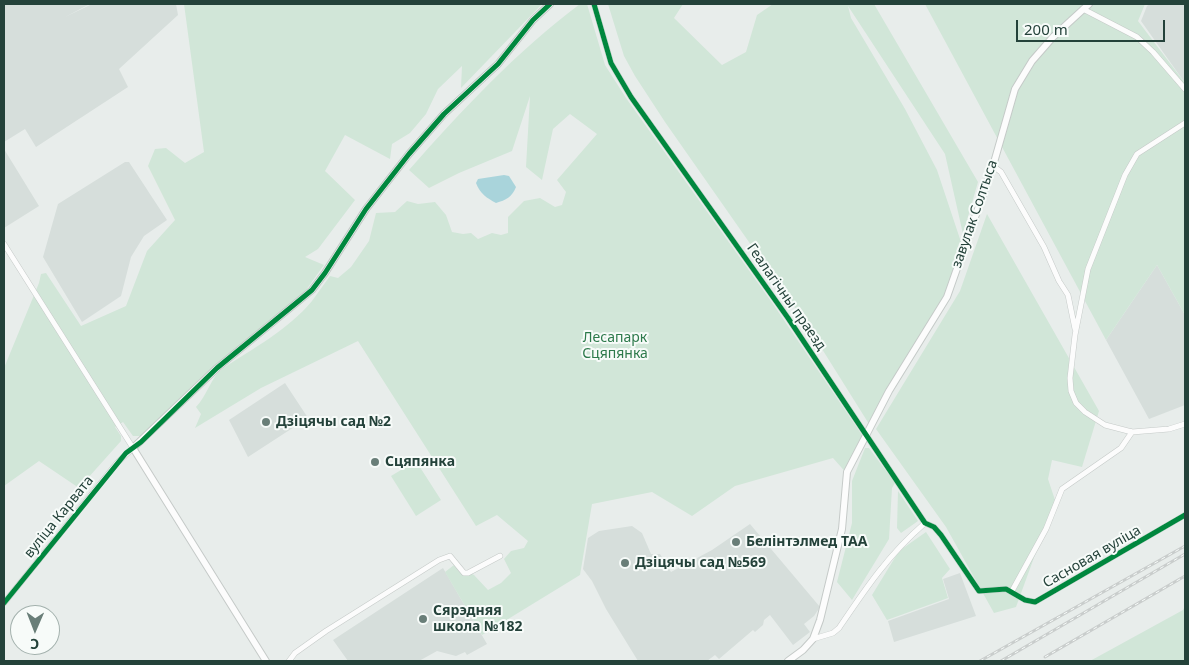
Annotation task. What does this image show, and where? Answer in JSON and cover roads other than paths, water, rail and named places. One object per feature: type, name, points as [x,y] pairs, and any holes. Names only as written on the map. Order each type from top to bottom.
[{"type":"street","points":[[133,448],[218,368],[316,285],[366,209],[409,154],[444,114],[498,64],[533,20],[550,4]]},
{"type":"street","name":"Геалагічны праезд","points":[[594,4],[611,63],[630,97],[788,318],[866,432],[925,523],[941,535],[979,591]]},
{"type":"street","name":"завулак Солтыса","points":[[813,639],[820,620],[842,529],[847,472],[866,432],[947,297],[993,166],[1013,95],[1025,68],[1053,37],[1089,4]]},
{"type":"street","points":[[1083,9],[1137,38],[1153,52],[1185,88]]},
{"type":"street","points":[[1185,123],[1149,145],[1137,154],[1130,163],[1088,269],[1070,378],[1071,391],[1076,403],[1084,412],[1105,425],[1132,432],[1169,429],[1185,424]]},
{"type":"street","points":[[993,166],[1001,172],[1044,247],[1059,281],[1068,295],[1076,335]]},
{"type":"street","points":[[4,244],[266,661]]},
{"type":"street","name":"Сасновая вуліца","points":[[1012,591],[1046,529],[1062,489],[1121,448],[1132,432]]},
{"type":"street","name":"вуліца Карвата","points":[[4,602],[117,463],[133,448]]},
{"type":"street","name":"Сасновая вуліца","points":[[979,591],[1006,588],[1025,600],[1035,602],[1041,600],[1185,515]]},
{"type":"street","points":[[788,661],[803,650],[813,639],[833,633],[839,628],[872,579],[899,546],[925,523]]},
{"type":"street","points":[[289,661],[295,654],[326,631],[439,560],[450,556],[464,574],[500,556]]},
{"type":"water","points":[[509,176],[516,187],[508,198],[496,203],[482,193],[476,183],[478,179]]},
{"type":"railway","points":[[980,661],[1185,546]]},
{"type":"railway","points":[[1001,661],[1185,554]]},
{"type":"railway","points":[[1045,657],[1185,576]]},
{"type":"place","name":"Дзіцячы сад №2","points":[[266,422]]},
{"type":"place","name":"Сцяпянка","points":[[375,462]]},
{"type":"place","name":"Белінтэлмед ТАА","points":[[736,542]]},
{"type":"place","name":"Дзіцячы сад №569","points":[[625,563]]},
{"type":"place","name":"Сярэдняя школа №182","points":[[423,619]]},
{"type":"park label","name":"Лесапарк Сцяпянка","points":[[615,346]]}]
